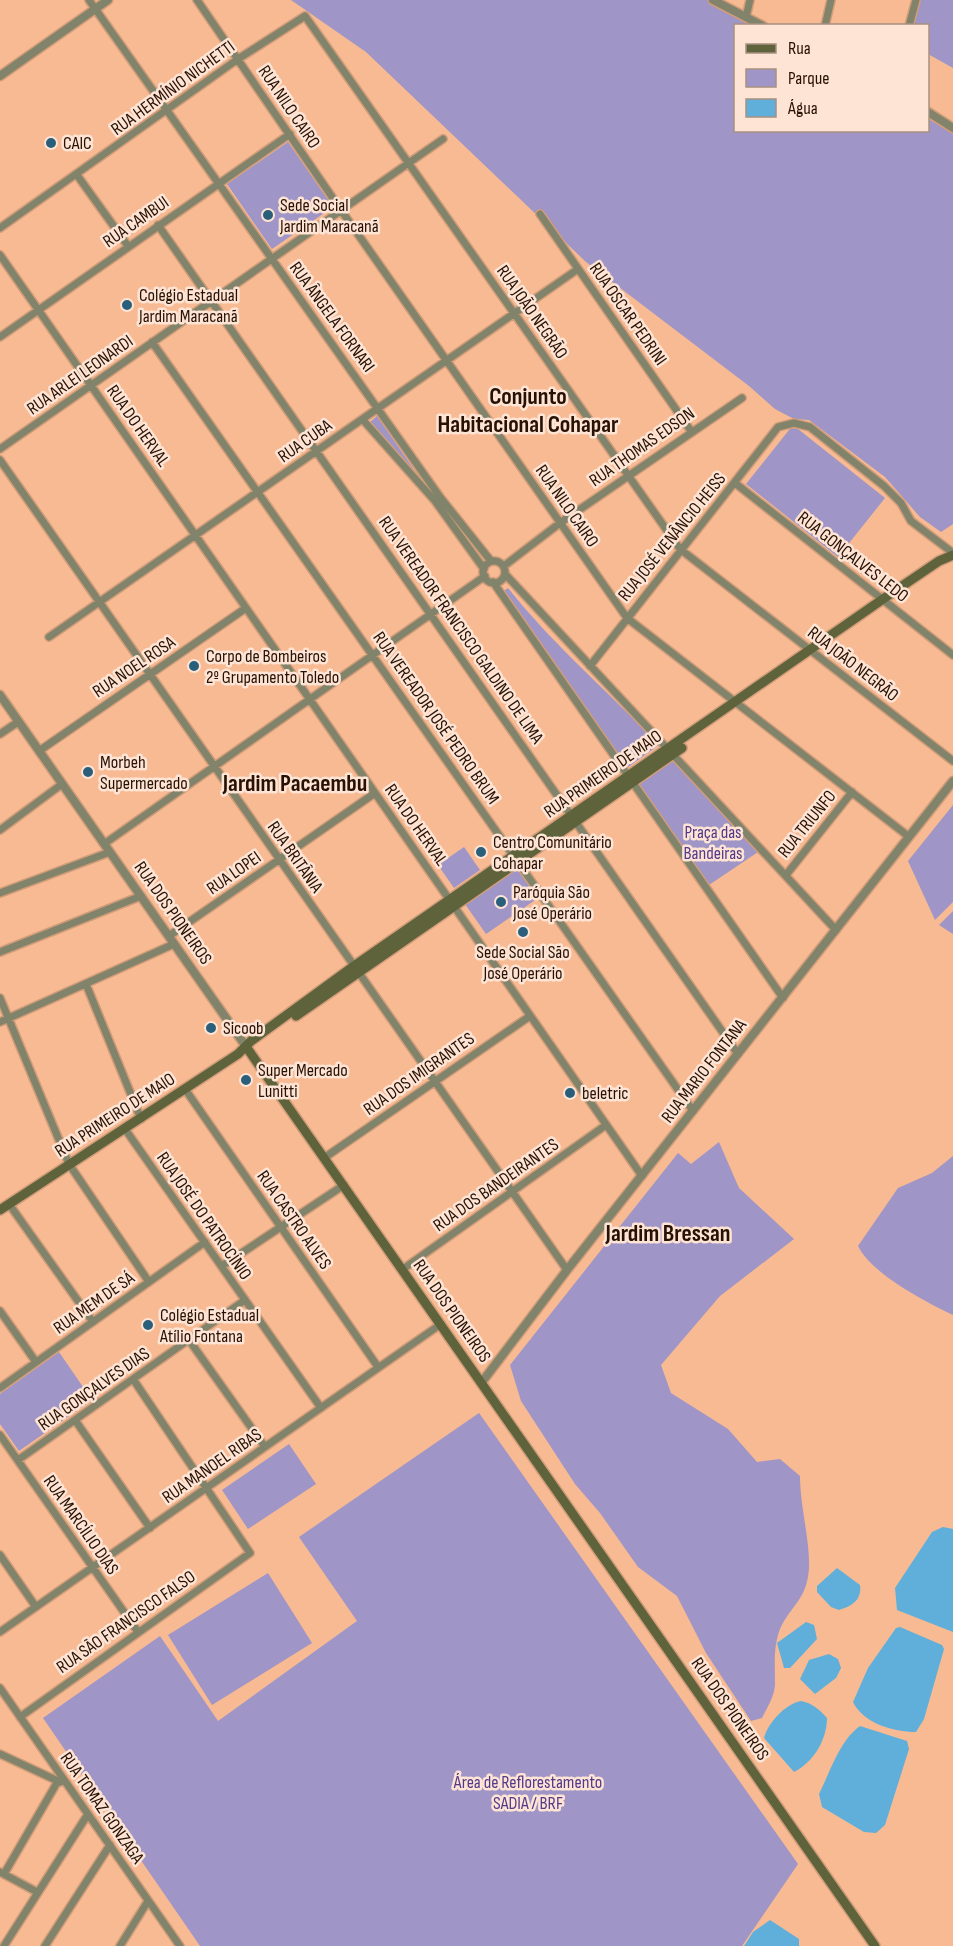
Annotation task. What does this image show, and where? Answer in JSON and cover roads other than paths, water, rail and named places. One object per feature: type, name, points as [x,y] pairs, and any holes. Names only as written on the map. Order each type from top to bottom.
[{"type":"main road","name":"RUA PRIMEIRO DE MAIO","points":[[0,1210],[247,1048],[251,1041],[631,780],[939,561],[953,554]]},
{"type":"main road","name":"RUA DOS PIONEIROS","points":[[247,1048],[875,1946]]},
{"type":"street","name":"RUA ÂNGELA FORNARI","points":[[89,0],[379,409],[484,573]]},
{"type":"street","points":[[0,76],[108,0]]},
{"type":"street","name":"RUA NILO CAIRO","points":[[197,0],[627,618],[908,836]]},
{"type":"street","points":[[713,0],[759,24]]},
{"type":"street","points":[[746,17],[750,0]]},
{"type":"street","points":[[825,24],[831,0]]},
{"type":"street","points":[[910,24],[916,0]]},
{"type":"street","name":"RUA HERMÍNIO NICHETTI","points":[[0,228],[238,59],[305,16]]},
{"type":"street","name":"RUA JOÃO NEGRÃO","points":[[305,16],[680,549],[953,761]]},
{"type":"street","points":[[929,113],[953,128]]},
{"type":"street","name":"RUA CAMBUI","points":[[0,337],[290,134]]},
{"type":"street","name":"RUA ARLEI LEONARDI","points":[[0,449],[443,139]]},
{"type":"street","points":[[77,175],[128,246]]},
{"type":"street","name":"RUA OSCAR PEDRINI","points":[[540,214],[691,431]]},
{"type":"street","name":"RUA VEREADOR FRANCISCO GALDINO DE LIMA","points":[[158,225],[738,1054]]},
{"type":"street","name":"RUA DO HERVAL","points":[[0,255],[642,1176]]},
{"type":"street","name":"RUA CUBA","points":[[49,637],[578,269]]},
{"type":"street","name":"RUA VEREADOR JOSÉ PEDRO BRUM","points":[[152,342],[693,1111]]},
{"type":"street","name":"RUA THOMAS EDSON","points":[[504,566],[628,475],[742,398]]},
{"type":"street","name":"RUA ÂNGELA FORNARI","points":[[363,420],[491,561]]},
{"type":"street","name":"RUA JOSÉ VENÂNCIO HEISS","points":[[590,666],[778,427],[794,423],[810,427],[884,486],[901,503],[911,521],[953,554]]},
{"type":"street","name":"RUA BRITÂNIA","points":[[0,460],[567,1270]]},
{"type":"street","name":"RUA GONÇALVES LEDO","points":[[735,483],[953,655]]},
{"type":"street","points":[[104,844],[430,613],[484,573],[491,561],[498,561],[504,566],[505,574],[836,930]]},
{"type":"street","points":[[484,573],[493,582],[783,998]]},
{"type":"street","points":[[493,582],[499,581],[505,574]]},
{"type":"street","name":"RUA NOEL ROSA","points":[[39,751],[246,608]]},
{"type":"street","name":"RUA DOS PIONEIROS","points":[[0,695],[247,1048]]},
{"type":"street","points":[[0,734],[18,722]]},
{"type":"street","name":"RUA MARIO FONTANA","points":[[482,1382],[567,1270],[953,781]]},
{"type":"street","points":[[0,830],[62,784]]},
{"type":"street","name":"RUA TRIUNFO","points":[[786,875],[852,792]]},
{"type":"street","name":"RUA LOPEI","points":[[0,1022],[86,984],[172,940],[278,860],[375,793]]},
{"type":"street","points":[[0,892],[110,852]]},
{"type":"street","points":[[0,952],[141,896]]},
{"type":"street","points":[[86,984],[141,1119]]},
{"type":"street","points":[[0,998],[69,1164],[149,1282]]},
{"type":"street","name":"RUA DOS IMIGRANTES","points":[[324,1158],[530,1016]]},
{"type":"street","name":"RUA CASTRO ALVES","points":[[185,1089],[378,1368]]},
{"type":"street","name":"RUA DOS BANDEIRANTES","points":[[402,1269],[606,1125]]},
{"type":"street","name":"RUA JOSÉ DO PATROCÍNIO","points":[[125,1129],[321,1407]]},
{"type":"street","points":[[222,1266],[344,1185]]},
{"type":"street","points":[[9,1204],[93,1322]]},
{"type":"street","name":"RUA MEM DE SÁ","points":[[0,1388],[205,1242]]},
{"type":"street","name":"RUA GONÇALVES DIAS","points":[[18,1460],[245,1300]]},
{"type":"street","points":[[0,1311],[36,1362]]},
{"type":"street","name":"RUA MANOEL RIBAS","points":[[0,1632],[441,1324]]},
{"type":"street","points":[[189,1340],[265,1447]]},
{"type":"street","points":[[133,1379],[207,1488]]},
{"type":"street","points":[[75,1420],[150,1528]]},
{"type":"street","name":"RUA MARCÍLIO DIAS","points":[[0,1435],[138,1632]]},
{"type":"street","name":"RUA SÃO FRANCISCO FALSO","points":[[20,1717],[250,1553],[207,1488]]},
{"type":"street","points":[[0,1555],[36,1606]]},
{"type":"street","name":"RUA TOMAZ GONZAGA","points":[[0,1688],[180,1946]]},
{"type":"street","points":[[0,1754],[70,1788]]},
{"type":"street","points":[[37,1892],[2,1873],[58,1781]]},
{"type":"street","points":[[4,1946],[88,1814]]},
{"type":"street","points":[[45,1946],[110,1845]]},
{"type":"street","points":[[120,1946],[148,1901]]},
{"type":"water","points":[[943,1527],[953,1529],[953,1632],[897,1610],[895,1588],[932,1532]]},
{"type":"water","points":[[837,1568],[860,1585],[859,1595],[855,1602],[839,1610],[831,1607],[817,1592],[817,1586]]},
{"type":"water","points":[[806,1622],[814,1625],[817,1639],[790,1668],[784,1668],[777,1643]]},
{"type":"water","points":[[900,1627],[942,1645],[944,1649],[924,1719],[916,1732],[889,1728],[871,1721],[853,1702],[868,1668],[896,1628]]},
{"type":"water","points":[[829,1654],[838,1659],[841,1668],[836,1678],[815,1694],[800,1679],[809,1660]]},
{"type":"water","points":[[801,1701],[812,1705],[827,1718],[825,1734],[818,1749],[808,1762],[794,1772],[764,1738],[769,1726],[778,1715],[789,1706]]},
{"type":"water","points":[[860,1726],[907,1741],[909,1749],[885,1825],[876,1833],[864,1832],[822,1807],[819,1794],[841,1748]]},
{"type":"water","points":[[770,1920],[799,1939],[799,1946],[744,1946],[753,1932]]},
{"type":"place","name":"CAIC","points":[[51,143]]},
{"type":"place","name":"Sede Social Jardim Maracanã","points":[[268,215]]},
{"type":"place","name":"Colégio Estadual Jardim Maracanã","points":[[127,305]]},
{"type":"place","name":"Corpo de Bombeiros 2º Grupamento Toledo","points":[[194,666]]},
{"type":"place","name":"Morbeh Supermercado","points":[[88,772]]},
{"type":"place","name":"Centro Comunitário Cohapar","points":[[481,852]]},
{"type":"place","name":"Paróquia São José Operário","points":[[501,902]]},
{"type":"place","name":"Sede Social São José Operário","points":[[523,932]]},
{"type":"place","name":"Sicoob","points":[[211,1028]]},
{"type":"place","name":"Super Mercado Lunitti","points":[[246,1080]]},
{"type":"place","name":"beletric","points":[[570,1093]]},
{"type":"place","name":"Colégio Estadual Atílio Fontana","points":[[148,1325]]},
{"type":"district","name":"Conjunto Habitacional Cohapar","points":[[528,410]]},
{"type":"district","name":"Jardim Pacaembu","points":[[295,783]]},
{"type":"district","name":"Jardim Bressan","points":[[668,1233]]},
{"type":"park label","name":"Praça das Bandeiras","points":[[713,842]]},
{"type":"park label","name":"Área de Reflorestamento SADIA / BRF","points":[[528,1792]]}]
